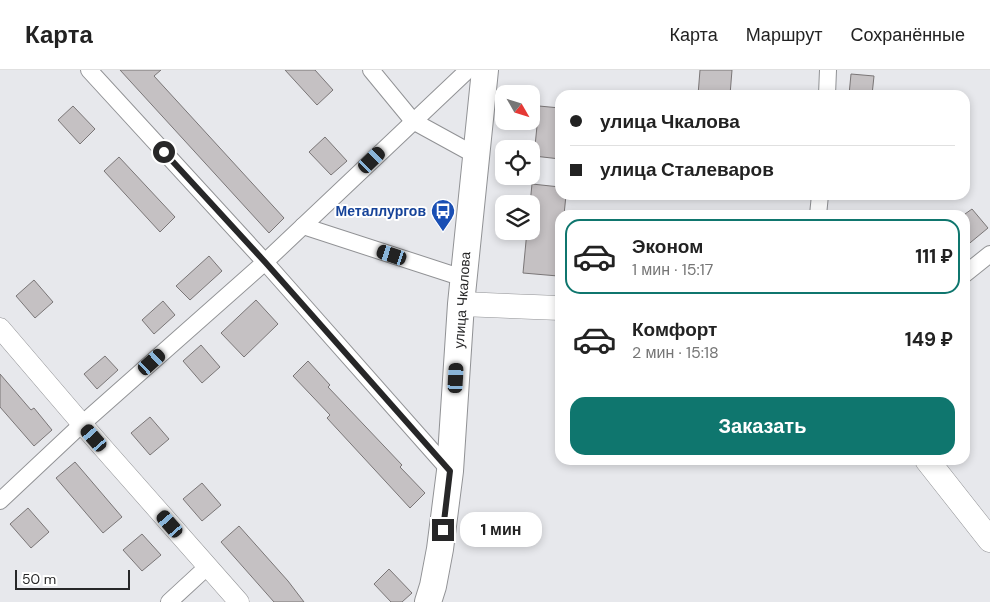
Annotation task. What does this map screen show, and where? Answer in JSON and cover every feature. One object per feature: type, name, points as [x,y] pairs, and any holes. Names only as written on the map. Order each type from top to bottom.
[{"type":"main road","name":"улица Чкалова","points":[[428,602],[440,549],[450,471],[460,304],[484,70]]},
{"type":"main road","points":[[460,304],[555,308]]},
{"type":"main road","points":[[931,465],[990,540]]},
{"type":"street","points":[[89,70],[265,262],[450,471]]},
{"type":"street","points":[[371,70],[413,121],[475,155]]},
{"type":"street","points":[[0,501],[82,424],[265,262],[468,70]]},
{"type":"street","points":[[827,90],[828,70]]},
{"type":"street","points":[[303,226],[463,278]]},
{"type":"street","points":[[970,270],[990,254]]},
{"type":"street","points":[[0,328],[239,602]]},
{"type":"street","points":[[170,602],[207,567]]},
{"type":"building","points":[[120,70],[161,70],[154,76],[284,218],[269,233]]},
{"type":"building","points":[[285,70],[315,70],[333,90],[317,105]]},
{"type":"building","points":[[700,70],[732,70],[730,90],[698,90]]},
{"type":"building","points":[[851,74],[874,76],[873,90],[849,90]]},
{"type":"building","points":[[73,106],[95,129],[80,144],[58,120]]},
{"type":"building","points":[[540,106],[555,108],[555,158],[540,157],[540,140],[536,140],[537,130],[540,130]]},
{"type":"building","points":[[325,137],[347,161],[331,175],[309,152]]},
{"type":"building","points":[[119,157],[175,217],[160,232],[104,171]]},
{"type":"building","points":[[532,185],[555,186],[555,200],[566,200],[564,210],[555,210],[555,276],[523,273],[526,240],[540,240],[540,195],[531,195]]},
{"type":"building","points":[[972,209],[988,228],[970,243],[970,210]]},
{"type":"building","points":[[209,256],[222,271],[190,300],[176,286]]},
{"type":"building","points":[[34,280],[53,302],[35,318],[16,296]]},
{"type":"building","points":[[256,300],[278,324],[244,357],[221,333]]},
{"type":"building","points":[[163,301],[175,315],[154,334],[142,320]]},
{"type":"building","points":[[201,345],[220,367],[202,383],[183,361]]},
{"type":"building","points":[[105,356],[118,370],[97,389],[84,374]]},
{"type":"building","points":[[308,361],[330,385],[328,387],[402,465],[400,467],[425,493],[410,508],[327,418],[330,415],[293,376]]},
{"type":"building","points":[[0,374],[31,410],[34,408],[52,430],[34,446],[0,407]]},
{"type":"building","points":[[150,417],[169,439],[150,455],[131,433]]},
{"type":"building","points":[[75,462],[122,517],[103,533],[56,478]]},
{"type":"building","points":[[202,483],[221,505],[202,521],[183,499]]},
{"type":"building","points":[[28,508],[49,532],[31,548],[10,524]]},
{"type":"building","points":[[239,526],[304,602],[274,602],[221,542]]},
{"type":"building","points":[[142,534],[161,555],[142,571],[123,550]]},
{"type":"building","points":[[389,569],[412,593],[402,602],[391,602],[374,584]]},
{"type":"place","name":"Металлургов","points":[[443,232]]},
{"type":"route","points":[[164,152],[265,262],[450,471],[443,530]]}]
